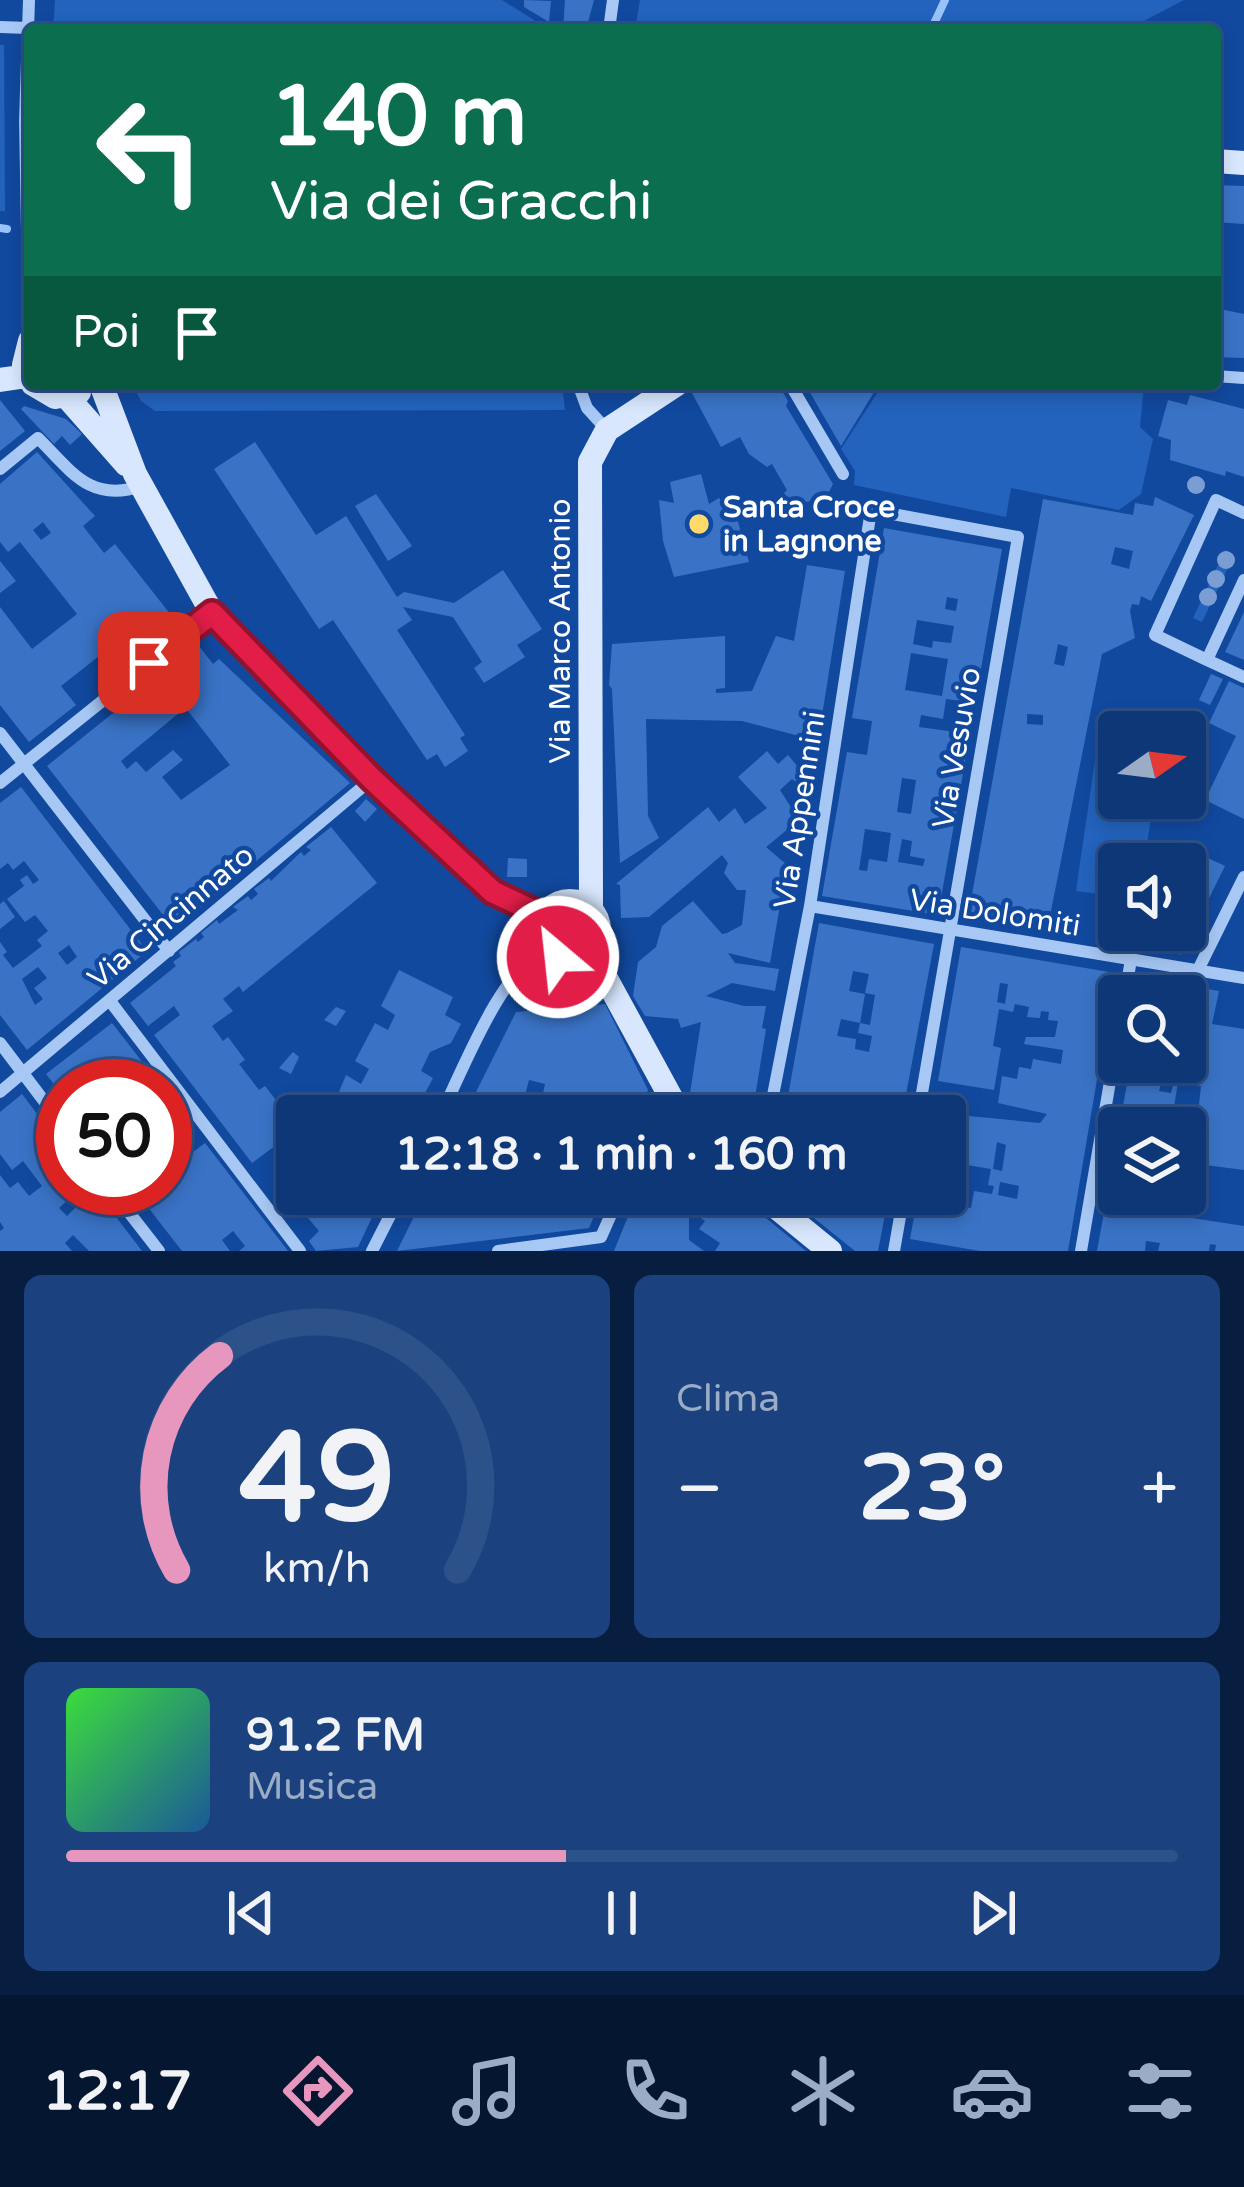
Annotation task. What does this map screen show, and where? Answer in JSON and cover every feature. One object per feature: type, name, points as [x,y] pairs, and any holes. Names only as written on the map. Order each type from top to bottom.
[{"type":"main road","points":[[40,390],[77,390],[139,480],[212,613],[372,779],[493,892],[554,909],[583,903],[591,909],[597,916],[599,935],[591,951],[567,959],[546,946],[541,926],[554,909]]},
{"type":"main road","points":[[103,390],[139,480]]},
{"type":"main road","points":[[607,430],[668,390]]},
{"type":"main road","name":"Via Marco Antonio","points":[[591,909],[590,462],[607,430]]},
{"type":"main road","name":"Via Marco Antonio","points":[[554,909],[590,837]]},
{"type":"main road","points":[[591,951],[670,1095]]},
{"type":"main road","points":[[786,1215],[830,1251]]},
{"type":"street","points":[[580,390],[587,409],[607,430]]},
{"type":"street","points":[[794,390],[843,474]]},
{"type":"street","points":[[0,469],[38,438],[85,486],[118,494],[139,480]]},
{"type":"street","points":[[1244,513],[1216,500],[1155,635],[1244,677]]},
{"type":"street","name":"Via Appennini","points":[[775,1095],[810,906],[871,510]]},
{"type":"street","name":"Via Vesuvio","points":[[871,510],[1018,537],[922,1095]]},
{"type":"street","points":[[1207,660],[1244,580]]},
{"type":"street","points":[[0,783],[212,613]]},
{"type":"street","points":[[0,733],[169,950]]},
{"type":"street","name":"Via Cincinnato","points":[[0,1092],[372,779]]},
{"type":"street","points":[[1198,970],[1244,877]]},
{"type":"street","name":"Via Dolomiti","points":[[810,906],[1244,978]]},
{"type":"street","points":[[450,1095],[497,1002],[531,955],[546,946]]},
{"type":"street","points":[[1128,975],[1131,959]]},
{"type":"street","points":[[110,1001],[300,1251]]},
{"type":"street","points":[[0,1043],[36,1091]]},
{"type":"street","points":[[1081,1251],[1110,1083]]},
{"type":"street","points":[[664,1095],[667,1089]]},
{"type":"street","points":[[131,1215],[159,1251]]},
{"type":"street","points":[[372,1251],[390,1215]]},
{"type":"street","points":[[498,1251],[601,1237],[611,1215]]},
{"type":"street","points":[[896,1251],[901,1215]]},
{"type":"shaded area","points":[[55,0],[502,0],[540,24],[53,24]]},
{"type":"shaded area","points":[[640,0],[1184,0],[1138,24],[636,24]]},
{"type":"shaded area","points":[[0,45],[4,45],[5,211],[0,211]]},
{"type":"shaded area","points":[[135,390],[563,390],[565,410],[155,411]]},
{"type":"shaded area","points":[[879,390],[1143,390],[1140,427],[1153,439],[1141,494],[1119,510],[1011,488],[1006,517],[854,485],[855,471],[841,449]]},
{"type":"shaded area","points":[[1225,550],[1234,555],[1202,622],[1193,618]]},
{"type":"shaded area","points":[[1098,760],[1098,819],[1151,819],[1147,843],[1098,843],[1098,894],[1076,891]]},
{"type":"building","points":[[524,0],[551,1],[549,22],[524,7]]},
{"type":"building","points":[[565,0],[594,0],[588,24],[563,24]]},
{"type":"building","points":[[1221,185],[1244,186],[1244,224],[1221,222]]},
{"type":"building","points":[[1221,309],[1244,314],[1244,358],[1221,357]]},
{"type":"building","points":[[782,390],[786,406],[833,484],[826,498],[785,506],[778,500],[787,490],[772,464],[767,467],[749,454],[740,437],[721,447],[692,393]]},
{"type":"building","points":[[808,390],[875,390],[841,446]]},
{"type":"building","points":[[1190,395],[1244,409],[1244,477],[1170,460],[1171,440],[1158,436],[1168,400],[1187,405]]},
{"type":"building","points":[[0,400],[25,431],[0,451]]},
{"type":"building","points":[[21,409],[66,419],[82,434],[70,445],[62,436],[54,444]]},
{"type":"building","points":[[255,442],[316,535],[346,516],[397,597],[404,592],[454,603],[503,570],[542,629],[517,645],[525,657],[484,683],[474,668],[482,662],[453,617],[403,607],[412,620],[397,630],[465,735],[460,738],[468,751],[445,767],[437,754],[427,760],[333,620],[319,629],[214,469]]},
{"type":"building","points":[[37,452],[95,516],[83,526],[104,553],[115,544],[171,615],[148,642],[136,627],[61,686],[76,705],[29,742],[0,705],[0,607],[32,649],[77,614],[20,542],[8,552],[0,542],[0,484]],"holes":[[[43,522],[51,533],[41,540],[33,530]]]},
{"type":"building","name":"Santa Croce in Lagnone","points":[[701,474],[709,504],[719,498],[737,518],[749,562],[674,577],[663,541],[659,500],[674,503],[670,482]]},
{"type":"building","points":[[376,494],[412,546],[388,561],[355,506]]},
{"type":"building","points":[[1155,497],[1194,515],[1151,601],[1141,596],[1139,605],[1132,604],[1135,638],[1102,654],[1047,931],[968,917],[1043,499],[1133,515],[1135,503],[1153,506]],"holes":[[[1115,547],[1133,551],[1129,569],[1111,564]],[[1058,644],[1068,647],[1064,666],[1054,664]],[[1027,714],[1043,715],[1043,725],[1027,724]]]},
{"type":"building","points":[[884,528],[1002,549],[975,703],[946,699],[943,719],[921,715],[919,727],[970,734],[938,915],[822,896],[847,752],[867,755],[872,721],[852,718]],"holes":[[[947,597],[958,599],[956,611],[945,609]],[[917,620],[954,626],[951,643],[933,641],[932,648],[913,644]],[[911,653],[948,659],[942,696],[905,690]],[[902,778],[916,780],[911,814],[897,812]],[[865,829],[891,833],[887,862],[869,859],[867,871],[859,870]],[[902,839],[912,841],[910,856],[925,859],[923,866],[898,862]]]},
{"type":"building","points":[[0,561],[16,581],[0,593]]},
{"type":"building","points":[[807,565],[845,571],[818,741],[742,721],[646,719],[648,816],[659,838],[620,863],[609,685],[612,644],[725,636],[725,688],[716,693],[752,691],[776,636],[794,641]]},
{"type":"building","points":[[1244,612],[1244,660],[1225,652]]},
{"type":"building","points":[[195,641],[213,664],[219,659],[350,783],[174,929],[47,766],[153,681],[179,713],[121,761],[127,769],[136,761],[146,772],[173,750],[183,760],[162,777],[181,800],[230,765],[157,671]]},
{"type":"building","points":[[1211,674],[1223,679],[1210,705],[1199,700]]},
{"type":"building","points":[[1229,681],[1244,688],[1244,819],[1206,800],[1236,736],[1209,723]]},
{"type":"building","points":[[767,751],[778,764],[788,755],[798,767],[796,782],[792,779],[780,790],[799,820],[766,847],[787,865],[770,963],[728,953],[735,963],[779,969],[775,991],[732,983],[706,996],[744,1006],[766,1006],[755,1095],[690,1095],[701,1022],[681,1028],[678,1019],[645,1016],[633,996],[638,962],[656,947],[662,926],[693,901],[722,934],[742,925],[746,890],[737,890],[724,873],[728,863],[722,855],[649,917],[621,918],[620,885],[616,884],[708,807],[719,822],[735,808],[745,824],[767,808],[738,777]]},
{"type":"building","points":[[21,787],[147,951],[27,1050],[0,1015],[0,942],[13,968],[42,946],[37,940],[48,931],[35,915],[25,922],[7,899],[24,886],[20,880],[27,875],[33,884],[39,880],[24,861],[13,870],[8,863],[0,869],[0,803]],"holes":[[[69,945],[77,957],[67,965],[58,953]],[[38,967],[47,978],[34,988],[43,999],[35,1005],[22,979]]]},
{"type":"building","points":[[366,799],[377,809],[365,822],[355,811]]},
{"type":"building","points":[[331,827],[377,883],[243,992],[239,986],[223,999],[233,1011],[212,1026],[223,1041],[228,1037],[245,1060],[239,1064],[259,1090],[265,1086],[276,1100],[276,1145],[252,1163],[192,1085],[192,1059],[172,1059],[154,1035],[180,1015],[174,1006],[148,1026],[130,1003],[176,966],[173,962],[181,956],[179,952],[204,937],[201,933],[238,910],[233,907],[248,896],[251,900],[258,894],[254,889],[271,881],[301,852],[304,856],[311,850],[306,847]]},
{"type":"building","points":[[1206,857],[1225,866],[1206,904]]},
{"type":"building","points":[[508,858],[527,859],[527,877],[507,877]]},
{"type":"building","points":[[4,901],[15,917],[0,929],[0,904]]},
{"type":"building","points":[[819,923],[934,944],[906,1095],[788,1095]],"holes":[[[853,971],[869,974],[865,993],[875,995],[870,1025],[860,1023],[865,994],[849,991]],[[841,1019],[860,1023],[858,1033],[872,1036],[869,1052],[855,1049],[856,1039],[837,1036]]]},
{"type":"building","points":[[961,947],[1115,973],[1098,975],[1098,1074],[1068,1251],[980,1251],[910,1239],[914,1215],[966,1215],[974,1191],[992,1194],[994,1186],[988,1185],[991,1169],[967,1165],[966,1172],[969,1116],[1040,1123],[1047,1114],[998,1103],[1002,1076],[1017,1079],[1019,1067],[1031,1069],[1033,1059],[1061,1064],[1063,1050],[1024,1044],[1026,1037],[1055,1037],[1058,1021],[1048,1020],[1049,1012],[1041,1011],[1040,1018],[1027,1017],[1029,1007],[1015,1004],[1013,1012],[999,1009],[993,1046],[1001,1048],[994,1090],[938,1081]],"holes":[[[1000,983],[1008,984],[1005,1004],[997,1002]],[[997,1142],[1006,1145],[1002,1171],[993,1169]],[[1000,1182],[1019,1186],[1017,1199],[998,1195]]]},
{"type":"building","points":[[399,970],[453,997],[445,1015],[461,1024],[451,1043],[430,1052],[421,1071],[433,1078],[424,1095],[338,1095],[346,1075],[361,1084],[369,1069],[355,1061],[375,1023],[388,1030],[395,1015],[381,1006]]},
{"type":"building","points":[[1206,989],[1219,991],[1212,1024],[1244,1029],[1244,1170],[1206,1165],[1206,1107],[1199,1107],[1201,1086],[1184,1083],[1206,1083]]},
{"type":"building","points":[[605,1004],[648,1090],[646,1095],[543,1095],[545,1084],[529,1080],[525,1095],[474,1095],[516,1012]]},
{"type":"building","points":[[336,1007],[346,1011],[336,1026],[324,1020]]},
{"type":"building","points":[[112,1023],[140,1059],[65,1059]]},
{"type":"building","points":[[293,1052],[299,1057],[291,1074],[279,1068]]},
{"type":"building","points":[[1127,1083],[1161,1083],[1159,1091],[1171,1093],[1178,1083],[1174,1107],[1123,1107]]},
{"type":"building","points":[[22,1094],[36,1112],[36,1178],[23,1161],[12,1170],[0,1154],[0,1112]]},
{"type":"building","points":[[205,1143],[288,1251],[239,1251],[245,1246],[233,1231],[222,1240],[230,1251],[182,1251],[154,1215],[192,1215],[192,1153]]},
{"type":"building","points":[[0,1175],[10,1188],[18,1182],[29,1196],[36,1191],[36,1215],[115,1215],[142,1251],[89,1251],[73,1235],[65,1243],[72,1251],[0,1251],[4,1228]]},
{"type":"building","points":[[305,1215],[373,1215],[358,1247],[316,1251],[309,1241],[319,1231]]},
{"type":"building","points":[[415,1215],[595,1215],[589,1228],[397,1251]]},
{"type":"building","points":[[629,1215],[689,1215],[689,1240],[704,1251],[614,1251]]},
{"type":"building","points":[[696,1215],[762,1215],[806,1251],[715,1251],[720,1243],[699,1229],[705,1221]]},
{"type":"building","points":[[810,1215],[885,1215],[878,1251],[855,1251]]},
{"type":"building","points":[[1104,1215],[1179,1215],[1244,1226],[1244,1251],[1215,1251],[1216,1245],[1210,1244],[1209,1251],[1158,1251],[1160,1243],[1146,1241],[1145,1251],[1097,1251]]},
{"type":"waterway","points":[[934,24],[945,0]]},
{"type":"waterway","points":[[0,228],[7,229]]},
{"type":"place","name":"Santa Croce in Lagnone","points":[[699,524]]},
{"type":"route","points":[[149,663],[212,613],[372,779],[493,892],[544,916],[542,936],[558,957]]}]
